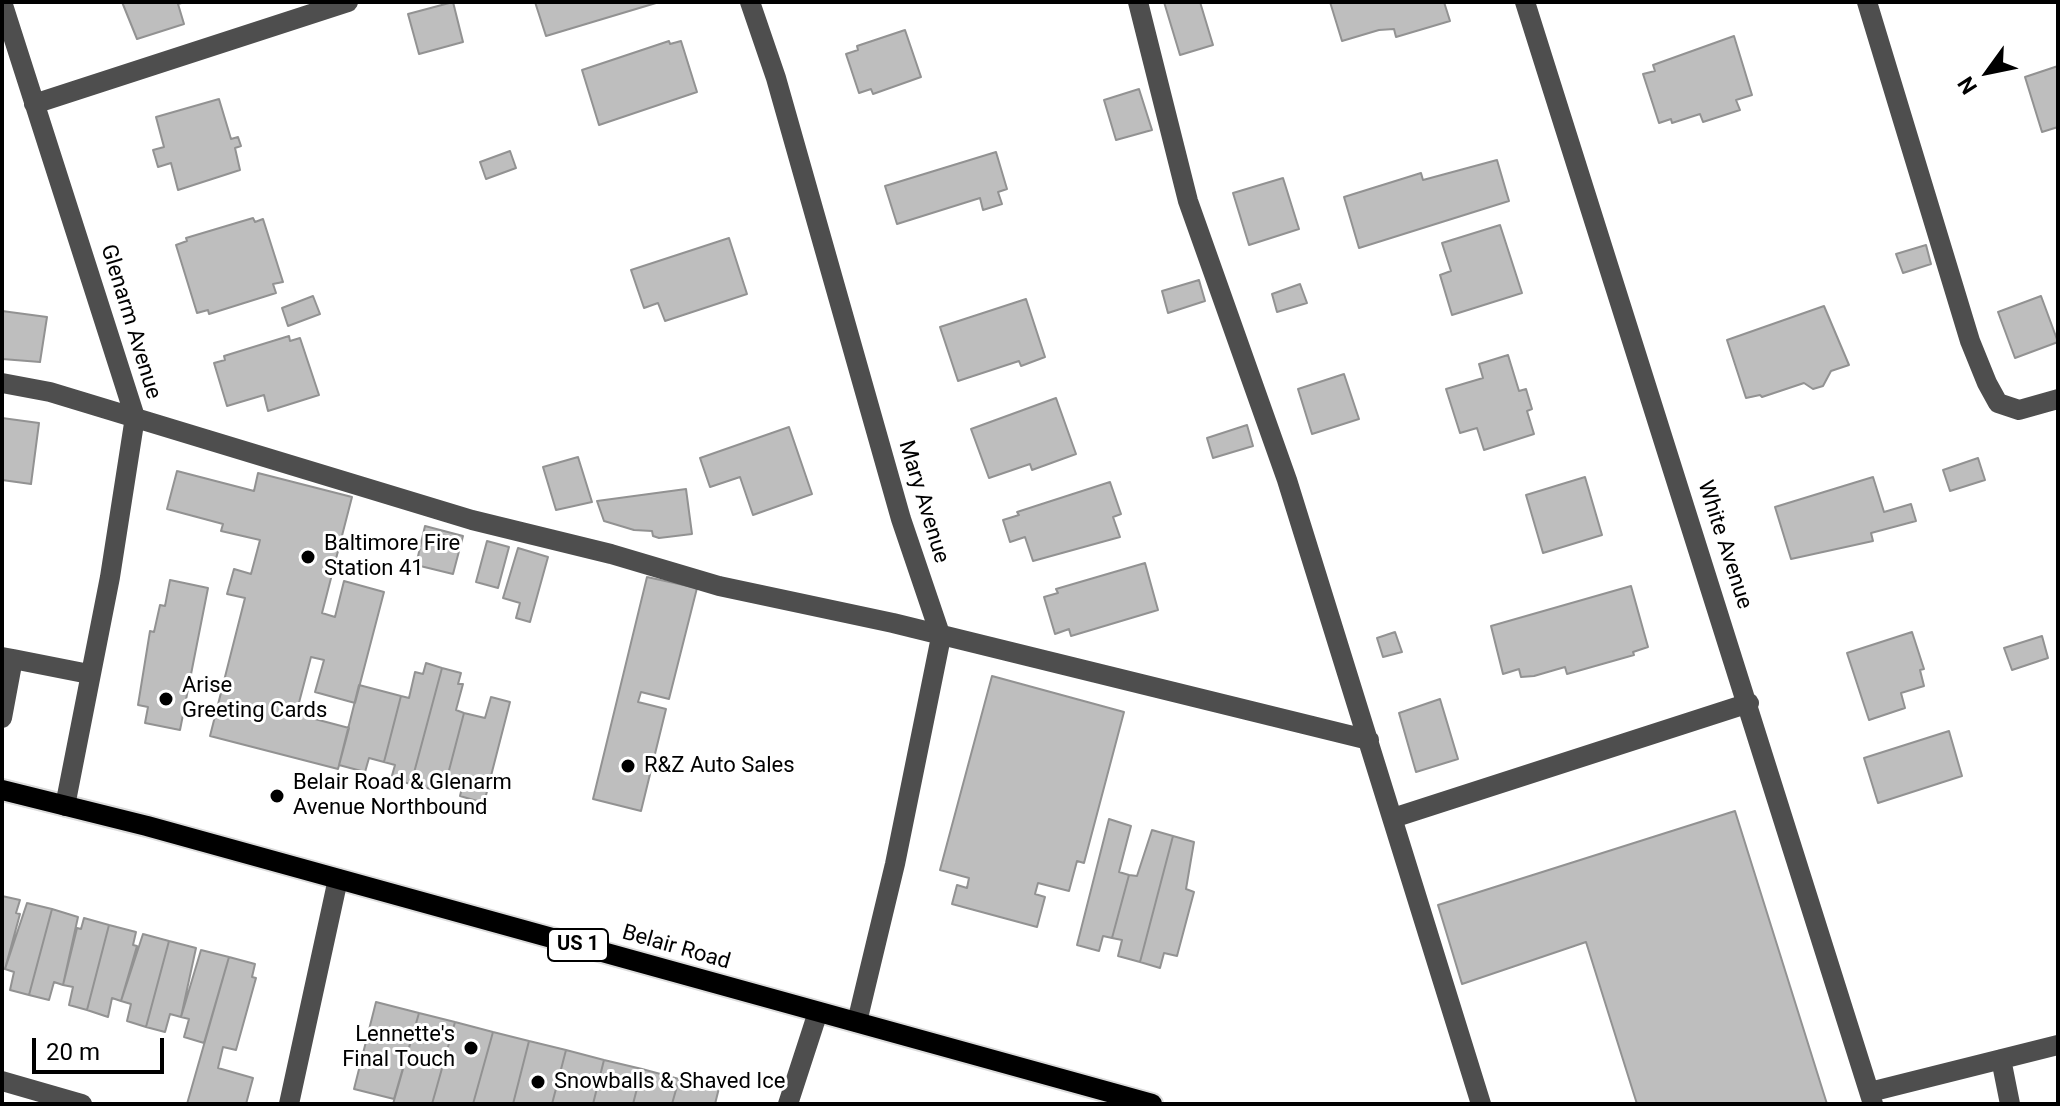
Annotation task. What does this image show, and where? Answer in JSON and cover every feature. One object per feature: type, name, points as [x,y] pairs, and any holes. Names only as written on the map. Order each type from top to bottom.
[{"type":"main road","name":"Belair Road","points":[[2,790],[338,879],[1152,1104]]},
{"type":"street","name":"Glenarm Avenue","points":[[2,2],[6,25],[135,417],[110,577],[65,806]]},
{"type":"street","points":[[34,104],[348,2]]},
{"type":"street","name":"Mary Avenue","points":[[750,2],[776,78],[901,519],[941,637]]},
{"type":"street","points":[[1138,2],[1188,201],[1287,480],[1481,1104]]},
{"type":"street","name":"White Avenue","points":[[1525,2],[1749,703],[1871,1098]]},
{"type":"street","points":[[1867,2],[1970,341],[1987,383],[1998,403],[2019,410],[2058,399]]},
{"type":"street","points":[[2,383],[50,392],[135,417],[174,433],[472,520],[624,557],[719,586],[893,623],[1369,740]]},
{"type":"street","points":[[857,1022],[895,864],[941,637]]},
{"type":"street","points":[[2,718],[7,658],[89,674]]},
{"type":"street","points":[[1393,818],[1749,703]]},
{"type":"street","points":[[289,1104],[338,879]]},
{"type":"street","points":[[788,1104],[818,1012]]},
{"type":"street","points":[[1871,1098],[2058,1045]]},
{"type":"street","points":[[2001,1059],[2010,1104]]},
{"type":"street","points":[[2,1081],[40,1098],[82,1104]]},
{"type":"building","points":[[122,2],[185,2],[178,4],[184,24],[137,39]]},
{"type":"building","points":[[453,2],[463,42],[419,54],[408,14]]},
{"type":"building","points":[[535,2],[655,2],[656,3],[546,36]]},
{"type":"building","points":[[1164,2],[1200,2],[1213,45],[1180,55]]},
{"type":"building","points":[[1330,2],[1444,2],[1450,21],[1396,37],[1394,29],[1379,30],[1342,41]]},
{"type":"building","points":[[905,30],[921,77],[873,94],[871,89],[859,93],[846,54],[858,50],[857,46]]},
{"type":"building","points":[[1734,36],[1752,95],[1736,100],[1740,110],[1703,122],[1700,114],[1672,123],[1671,119],[1659,123],[1643,74],[1655,71],[1653,65]]},
{"type":"building","points":[[669,41],[670,44],[681,41],[697,92],[599,125],[582,70]]},
{"type":"building","points":[[2058,66],[2058,127],[2042,132],[2025,77]]},
{"type":"building","points":[[1139,89],[1152,130],[1116,140],[1104,100]]},
{"type":"building","points":[[219,99],[231,139],[238,137],[241,146],[235,148],[240,170],[178,190],[171,163],[158,167],[153,150],[164,147],[156,117]]},
{"type":"building","points":[[510,151],[516,168],[486,179],[480,162]]},
{"type":"building","points":[[996,152],[1007,189],[998,192],[1002,204],[983,210],[980,198],[897,224],[885,186]]},
{"type":"building","points":[[1497,160],[1509,201],[1359,248],[1344,197],[1421,173],[1423,180]]},
{"type":"building","points":[[1283,178],[1299,229],[1249,245],[1233,193]]},
{"type":"building","points":[[253,218],[255,222],[263,219],[283,282],[273,284],[276,293],[209,314],[208,310],[197,313],[176,245],[187,241],[186,238]]},
{"type":"building","points":[[1500,225],[1522,293],[1452,315],[1440,275],[1451,271],[1442,243]]},
{"type":"building","points":[[729,238],[747,294],[665,321],[658,303],[644,308],[631,270]]},
{"type":"building","points":[[1926,245],[1931,264],[1903,273],[1896,254]]},
{"type":"building","points":[[1199,280],[1205,301],[1168,313],[1162,291]]},
{"type":"building","points":[[1300,284],[1307,303],[1277,312],[1272,294]]},
{"type":"building","points":[[313,296],[320,314],[288,326],[282,308]]},
{"type":"building","points":[[2041,296],[2058,342],[2015,358],[1998,312]]},
{"type":"building","points":[[1026,299],[1045,357],[1021,366],[1019,361],[958,381],[940,327]]},
{"type":"building","points":[[1824,306],[1849,365],[1831,371],[1823,386],[1813,389],[1804,383],[1762,397],[1746,398],[1727,340]]},
{"type":"building","points":[[2,311],[47,317],[40,362],[2,359]]},
{"type":"building","points":[[289,336],[290,341],[300,338],[319,395],[268,411],[264,395],[227,406],[214,363],[225,360],[224,356]]},
{"type":"building","points":[[1508,355],[1519,391],[1526,389],[1532,409],[1527,411],[1534,434],[1484,450],[1477,428],[1460,433],[1446,389],[1483,378],[1479,364]]},
{"type":"building","points":[[1344,374],[1359,419],[1312,434],[1298,389]]},
{"type":"building","points":[[1056,398],[1076,454],[1032,470],[1030,464],[989,478],[971,429]]},
{"type":"building","points":[[2,418],[39,423],[31,484],[2,480]]},
{"type":"building","points":[[1247,425],[1253,446],[1213,458],[1207,438]]},
{"type":"building","points":[[789,427],[812,494],[753,515],[740,477],[710,487],[700,458]]},
{"type":"building","points":[[578,457],[592,502],[556,510],[543,467]]},
{"type":"building","points":[[1978,458],[1985,480],[1950,491],[1943,470]]},
{"type":"building","points":[[177,471],[254,491],[258,473],[352,497],[322,613],[335,617],[344,581],[384,592],[355,703],[315,692],[324,660],[311,657],[296,714],[349,728],[338,769],[210,736],[245,598],[227,594],[234,569],[251,574],[260,540],[221,531],[223,524],[167,509]]},
{"type":"building","points":[[1585,477],[1602,535],[1543,553],[1526,495]]},
{"type":"building","points":[[1873,477],[1884,512],[1911,504],[1916,521],[1871,533],[1873,541],[1791,559],[1775,507]]},
{"type":"building","points":[[1110,482],[1121,514],[1113,517],[1120,537],[1033,561],[1025,537],[1010,542],[1003,520],[1019,515],[1017,512]]},
{"type":"building","points":[[686,489],[692,534],[659,538],[653,536],[652,531],[634,530],[604,521],[597,501]]},
{"type":"building","points":[[425,526],[463,536],[453,574],[416,565]]},
{"type":"building","points":[[487,541],[509,547],[498,588],[476,582]]},
{"type":"building","points":[[518,548],[548,557],[530,622],[516,618],[520,603],[503,598]]},
{"type":"building","points":[[1145,563],[1158,610],[1071,636],[1069,629],[1055,634],[1044,597],[1058,593],[1056,589]]},
{"type":"building","points":[[647,577],[697,588],[669,699],[641,692],[638,702],[666,709],[641,811],[593,799]]},
{"type":"building","points":[[170,580],[208,588],[180,730],[145,723],[148,707],[138,705],[150,631],[154,632],[160,605],[165,606]]},
{"type":"building","points":[[1631,586],[1648,647],[1633,652],[1634,655],[1567,674],[1565,667],[1534,676],[1521,677],[1519,669],[1503,674],[1491,626]]},
{"type":"building","points":[[1395,632],[1402,652],[1383,657],[1377,638]]},
{"type":"building","points":[[1912,632],[1924,669],[1920,670],[1924,686],[1901,693],[1905,708],[1869,720],[1847,653]]},
{"type":"building","points":[[2042,636],[2048,658],[2012,670],[2004,648]]},
{"type":"building","points":[[426,663],[442,668],[411,784],[391,779],[395,765],[384,762],[401,696],[409,698],[415,672],[423,674]]},
{"type":"building","points":[[442,668],[461,673],[458,684],[463,684],[456,710],[464,713],[447,778],[434,775],[431,789],[411,784]]},
{"type":"building","points":[[992,676],[1124,712],[1084,863],[1077,861],[1069,891],[1038,883],[1035,894],[1045,897],[1037,927],[952,904],[957,885],[967,888],[969,878],[940,870]]},
{"type":"building","points":[[359,685],[401,696],[384,762],[369,758],[365,772],[339,765]]},
{"type":"building","points":[[491,697],[510,702],[484,803],[460,796],[463,783],[447,778],[464,713],[485,718]]},
{"type":"building","points":[[1440,699],[1458,759],[1416,772],[1399,713]]},
{"type":"building","points":[[1949,731],[1962,776],[1878,803],[1864,758]]},
{"type":"building","points":[[1735,811],[1827,1104],[1637,1104],[1586,942],[1462,984],[1438,905]]},
{"type":"building","points":[[1109,819],[1131,826],[1119,872],[1129,875],[1112,938],[1103,936],[1099,951],[1077,945]]},
{"type":"building","points":[[1152,830],[1173,836],[1140,962],[1118,956],[1122,940],[1112,938],[1129,875],[1137,876]]},
{"type":"building","points":[[1173,836],[1194,842],[1186,889],[1194,892],[1177,956],[1164,953],[1160,968],[1140,962]]},
{"type":"building","points":[[2,896],[20,900],[16,913],[20,914],[5,969],[2,968]]},
{"type":"building","points":[[27,903],[52,909],[29,995],[10,990],[14,972],[5,969]]},
{"type":"building","points":[[52,909],[78,917],[63,985],[54,982],[49,1000],[29,995]]},
{"type":"building","points":[[84,918],[109,925],[87,1010],[69,1005],[73,987],[63,985],[77,928],[81,929]]},
{"type":"building","points":[[109,925],[136,932],[133,945],[137,946],[121,1001],[112,998],[108,1017],[87,1010]]},
{"type":"building","points":[[143,934],[169,941],[146,1027],[127,1021],[131,1004],[121,1001]]},
{"type":"building","points":[[169,941],[196,948],[181,1017],[170,1014],[165,1032],[146,1027]]},
{"type":"building","points":[[201,950],[229,957],[204,1043],[184,1037],[189,1019],[181,1017]]},
{"type":"building","points":[[229,957],[255,964],[252,977],[256,978],[236,1050],[223,1047],[218,1068],[253,1078],[246,1104],[187,1104]]},
{"type":"building","points":[[376,1002],[419,1013],[394,1099],[354,1089]]},
{"type":"building","points":[[419,1013],[455,1022],[432,1104],[393,1104]]},
{"type":"building","points":[[455,1022],[493,1032],[473,1104],[432,1104]]},
{"type":"building","points":[[493,1032],[529,1041],[513,1104],[473,1104]]},
{"type":"building","points":[[529,1041],[566,1050],[552,1104],[513,1104]]},
{"type":"building","points":[[566,1050],[604,1060],[593,1104],[552,1104]]},
{"type":"building","points":[[604,1060],[642,1069],[633,1104],[593,1104]]},
{"type":"building","points":[[642,1069],[679,1079],[672,1104],[633,1104]]},
{"type":"building","points":[[679,1079],[719,1088],[715,1104],[672,1104]]},
{"type":"place","name":"Baltimore Fire Station 41","points":[[308,557]]},
{"type":"place","name":"Arise Greeting Cards","points":[[166,699]]},
{"type":"place","name":"R&Z Auto Sales","points":[[628,766]]},
{"type":"place","name":"Belair Road & Glenarm Avenue Northbound","points":[[277,796]]},
{"type":"place","name":"Lennette's Final Touch","points":[[471,1048]]},
{"type":"place","name":"Snowballs & Shaved Ice","points":[[538,1082]]}]
